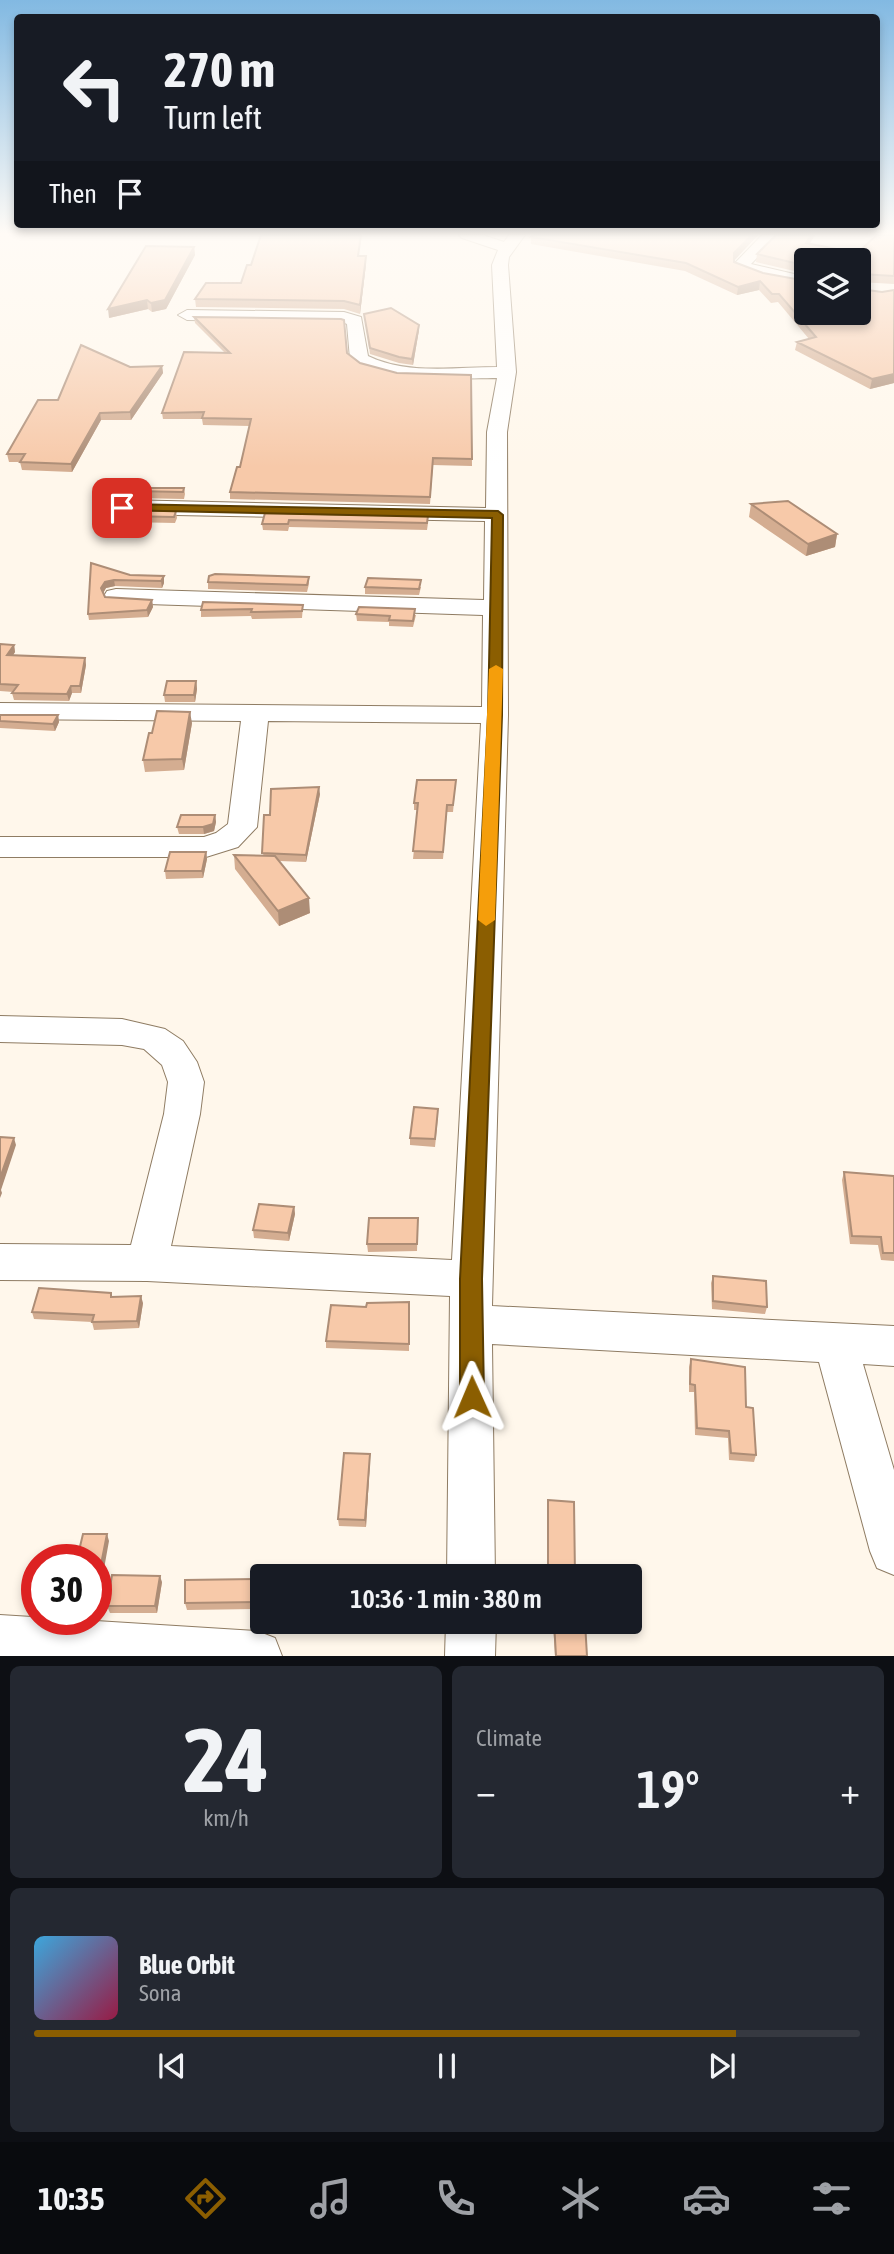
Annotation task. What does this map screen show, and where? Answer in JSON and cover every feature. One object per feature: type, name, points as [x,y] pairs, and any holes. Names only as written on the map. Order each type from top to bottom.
[{"type":"street","points":[[471,1564],[471,1279],[495,715],[498,432],[507,372],[503,312]]},
{"type":"street","points":[[187,315],[344,317],[355,321],[356,354],[359,359],[374,368],[395,371],[507,372]]},
{"type":"street","points":[[122,508],[498,515]]},
{"type":"street","points":[[116,596],[498,608]]},
{"type":"street","points":[[0,710],[495,715]]},
{"type":"street","points":[[0,847],[206,847],[227,840],[242,827],[256,712]]},
{"type":"street","points":[[0,1029],[133,1034],[153,1038],[170,1050],[179,1062],[186,1082],[182,1114],[147,1263]]},
{"type":"street","points":[[0,1262],[147,1263],[471,1279]]},
{"type":"street","points":[[471,1324],[894,1346]]},
{"type":"street","points":[[836,1344],[894,1550]]},
{"type":"street","points":[[470,1656],[471,1634]]},
{"type":"street","points":[[0,1640],[257,1656]]},
{"type":"building","points":[[398,312],[419,325],[412,359],[370,348],[364,314]]},
{"type":"building","points":[[871,312],[894,312],[894,374],[872,379],[797,342],[816,337],[806,325],[871,325]]},
{"type":"building","points":[[194,317],[341,319],[344,320],[347,353],[360,363],[397,373],[471,375],[472,459],[433,458],[430,497],[230,492],[237,467],[240,467],[251,419],[202,418],[204,412],[162,413],[184,352],[230,353]]},
{"type":"building","points":[[81,345],[130,367],[162,366],[130,412],[100,413],[71,464],[20,462],[25,454],[7,454],[38,400],[58,400]]},
{"type":"building","points":[[135,488],[184,488],[183,492],[134,491]]},
{"type":"building","points":[[788,501],[837,534],[808,544],[751,504]]},
{"type":"building","points":[[127,510],[176,511],[174,517],[125,516]]},
{"type":"building","points":[[265,513],[428,516],[427,523],[289,520],[288,524],[262,524]]},
{"type":"building","points":[[91,563],[130,575],[164,576],[161,581],[114,580],[105,582],[101,588],[105,597],[152,600],[147,610],[88,614]]},
{"type":"building","points":[[209,576],[309,577],[307,585],[208,582]]},
{"type":"building","points":[[368,578],[421,580],[419,589],[365,587]]},
{"type":"building","points":[[203,602],[303,605],[302,611],[251,612],[252,609],[201,610]]},
{"type":"building","points":[[359,607],[415,609],[413,621],[389,620],[390,616],[356,614]]},
{"type":"building","points":[[0,644],[14,645],[7,655],[85,658],[80,686],[71,686],[67,694],[12,693],[18,685],[0,684]]},
{"type":"building","points":[[167,681],[196,681],[194,695],[164,695]]},
{"type":"building","points":[[157,711],[190,712],[182,759],[143,760]]},
{"type":"building","points":[[0,715],[58,715],[53,724],[0,721]]},
{"type":"building","points":[[417,780],[456,780],[453,805],[447,805],[443,852],[413,851],[418,803],[414,803]]},
{"type":"building","points":[[319,787],[306,855],[262,853],[264,815],[270,815],[271,789]]},
{"type":"building","points":[[181,815],[215,815],[213,824],[203,827],[177,827]]},
{"type":"building","points":[[170,852],[206,852],[202,871],[165,871]]},
{"type":"building","points":[[234,855],[275,856],[309,898],[278,911]]},
{"type":"building","points":[[414,1107],[438,1109],[435,1139],[410,1138]]},
{"type":"building","points":[[0,1137],[14,1138],[0,1178]]},
{"type":"building","points":[[844,1172],[894,1176],[894,1253],[883,1253],[881,1237],[852,1236]]},
{"type":"building","points":[[259,1204],[294,1207],[288,1233],[253,1230]]},
{"type":"building","points":[[369,1218],[418,1218],[417,1244],[367,1244]]},
{"type":"building","points":[[713,1276],[766,1281],[767,1307],[713,1301]]},
{"type":"building","points":[[39,1288],[111,1293],[111,1297],[141,1296],[137,1321],[92,1322],[94,1315],[32,1312]]},
{"type":"building","points":[[409,1302],[409,1344],[326,1341],[331,1305],[366,1307],[367,1303]]},
{"type":"building","points":[[691,1359],[745,1367],[746,1407],[753,1408],[756,1455],[731,1453],[729,1431],[697,1428],[695,1385],[690,1384]]},
{"type":"building","points":[[344,1453],[370,1454],[365,1520],[338,1519]]},
{"type":"building","points":[[548,1500],[574,1502],[575,1564],[548,1564]]},
{"type":"building","points":[[83,1534],[107,1534],[105,1544],[81,1544]]},
{"type":"building","points":[[112,1575],[160,1576],[155,1606],[112,1606]]},
{"type":"building","points":[[250,1579],[250,1602],[185,1603],[185,1580]]},
{"type":"building","points":[[555,1634],[586,1634],[587,1656],[556,1656]]},
{"type":"slow traffic","points":[[486,920],[496,669]]},
{"type":"route","points":[[122,508],[498,515],[495,715],[471,1279],[472,1397]]}]
